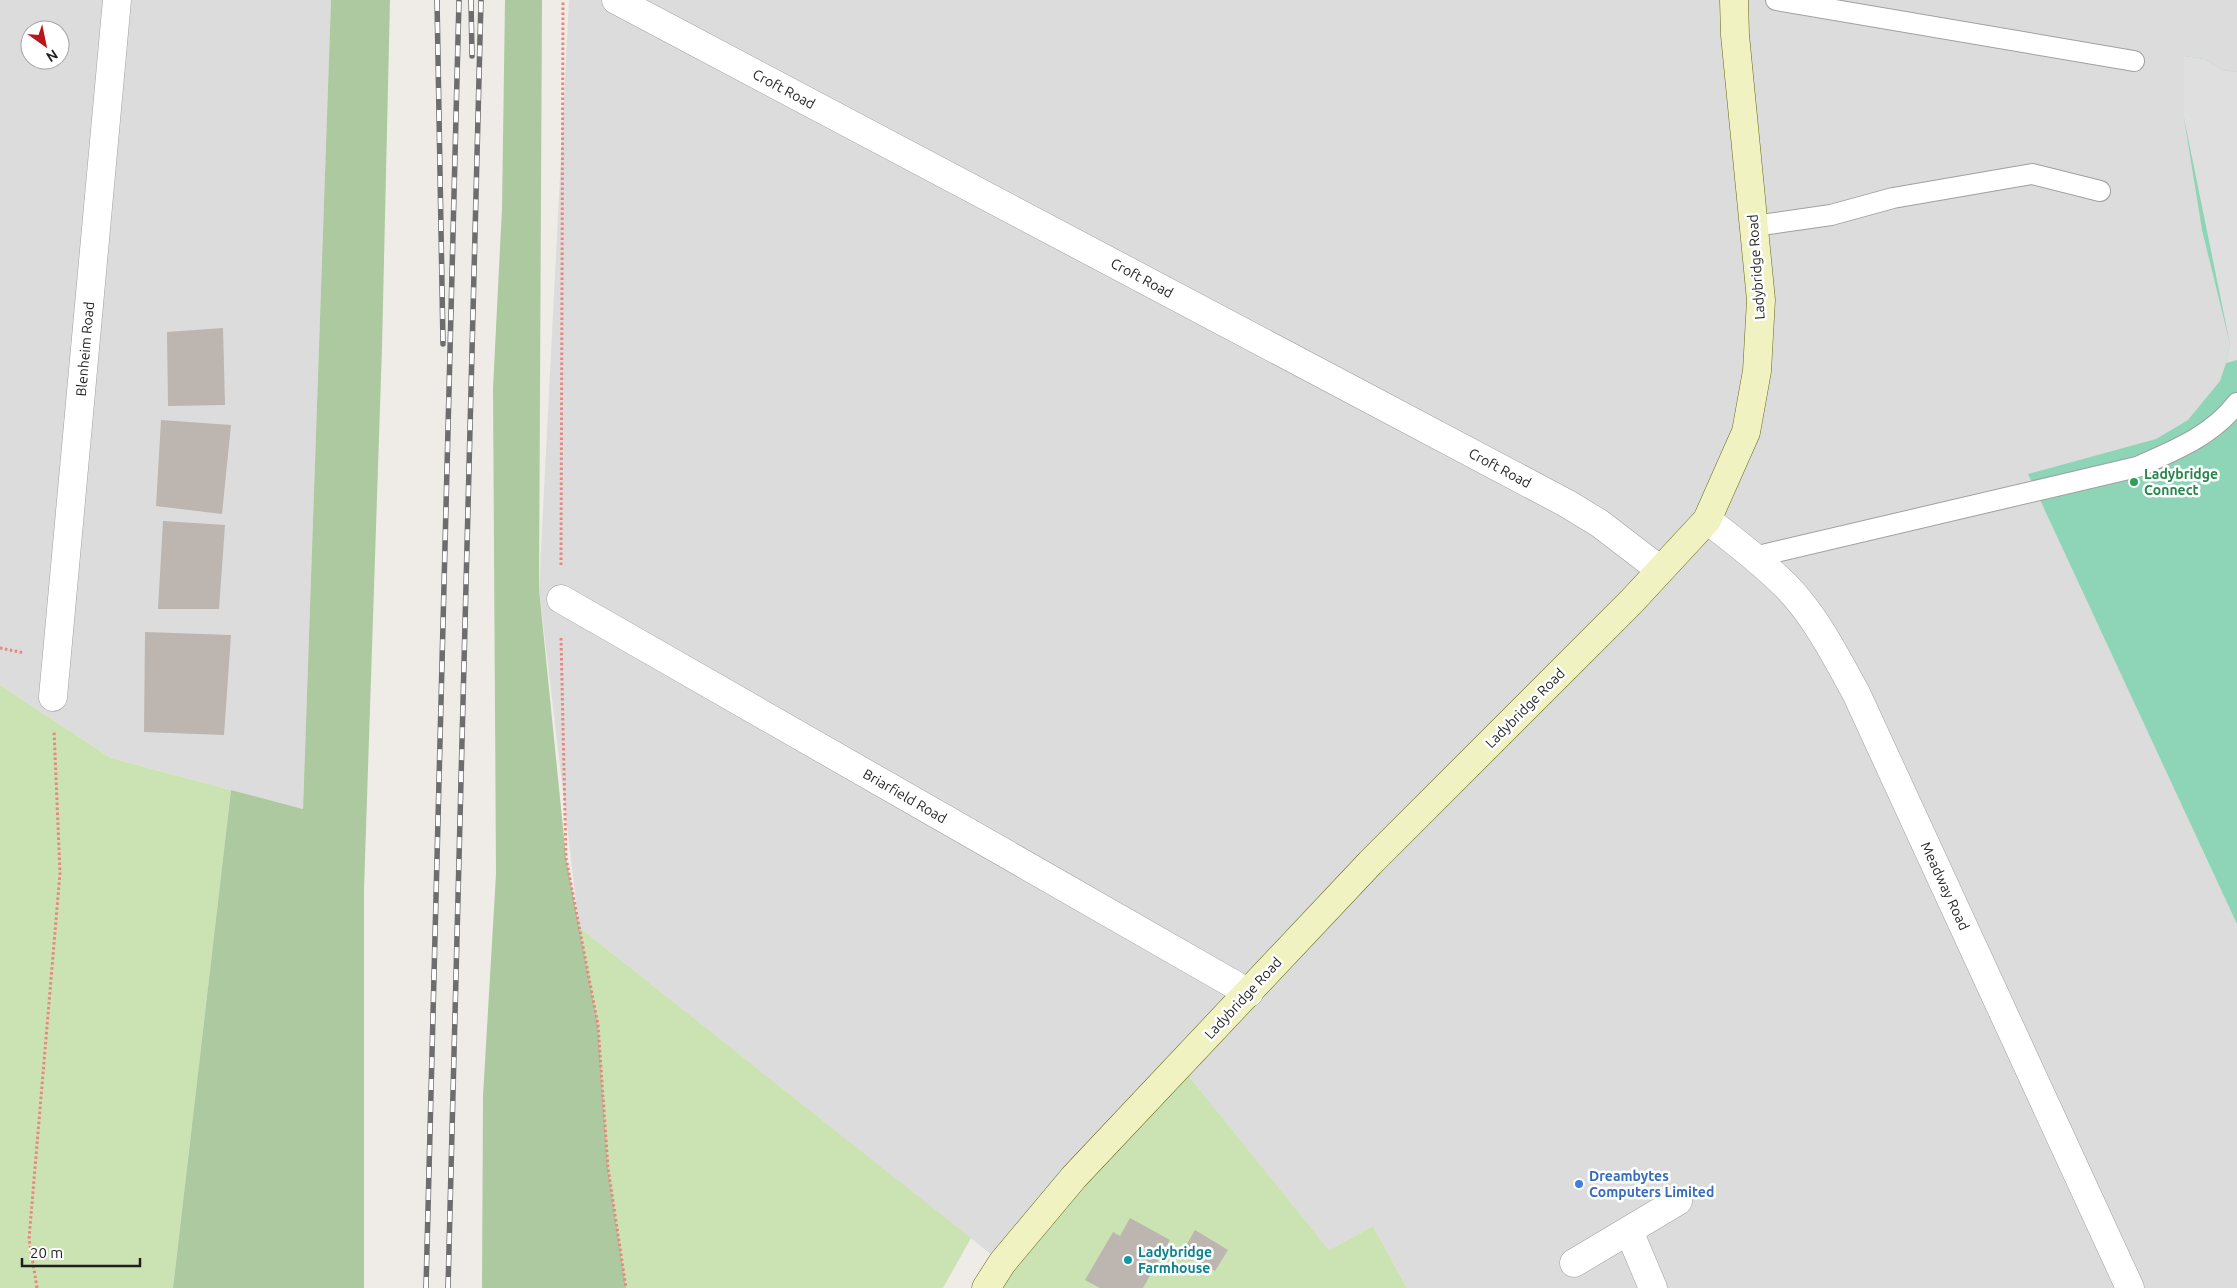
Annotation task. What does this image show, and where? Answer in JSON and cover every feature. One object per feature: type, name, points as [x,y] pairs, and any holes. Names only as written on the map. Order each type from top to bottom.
[{"type":"street","name":"Blenheim Road","points":[[53,697],[118,0]]},
{"type":"street","name":"Croft Road","points":[[616,0],[1566,503],[1599,523],[1659,569]]},
{"type":"street","name":"Ladybridge Road","points":[[986,1288],[1002,1263],[1074,1177],[1370,863],[1631,602],[1659,569],[1708,520],[1746,432],[1757,371],[1761,300],[1735,35],[1734,0]]},
{"type":"street","name":"Meadway Road","points":[[1708,520],[1754,557],[1788,588],[1808,614],[1856,693],[2130,1288]]},
{"type":"street","name":"Briarfield Road","points":[[561,599],[1248,993]]},
{"type":"street","points":[[1574,1263],[1678,1201]]},
{"type":"street","points":[[1629,1231],[1653,1288]]},
{"type":"lane","points":[[1776,0],[2134,61]]},
{"type":"lane","points":[[1754,226],[1831,216],[1893,198],[2032,174],[2100,191]]},
{"type":"lane","points":[[1754,557],[2137,468],[2188,444],[2212,427],[2237,403]]},
{"type":"path","points":[[37,1288],[29,1239],[60,873],[53,697]]},
{"type":"shaded area","points":[[0,0],[331,0],[303,809],[111,758],[0,685]]},
{"type":"shaded area","points":[[569,0],[2237,0],[2237,1288],[1407,1288],[1373,1226],[1329,1250],[1180,1065],[1002,1263],[579,927],[539,589]]},
{"type":"shaded area","points":[[2184,56],[2205,59],[2222,70],[2237,72],[2237,360],[2226,363],[2230,344],[2184,118]]},
{"type":"green space","points":[[331,0],[390,0],[382,347],[364,889],[364,1288],[173,1288],[231,790],[303,809]]},
{"type":"green space","points":[[505,0],[542,0],[539,589],[566,858],[598,1025],[608,1168],[626,1288],[482,1288],[483,1096],[496,874],[493,388],[502,208]]},
{"type":"green space","name":"Ladybridge Connect","points":[[2184,56],[2205,59],[2222,70],[2237,72],[2237,924],[2028,474],[2156,439],[2188,420],[2220,381],[2230,344],[2202,230],[2184,118]]},
{"type":"green space","points":[[0,685],[111,758],[231,790],[173,1288],[0,1288]]},
{"type":"green space","points":[[579,927],[971,1238],[943,1288],[626,1288],[608,1168],[598,1025]]},
{"type":"green space","points":[[1180,1065],[1329,1250],[1373,1226],[1407,1288],[986,1288]]},
{"type":"building","points":[[223,328],[225,405],[168,406],[167,332]]},
{"type":"building","points":[[161,420],[231,425],[222,514],[156,506]]},
{"type":"building","points":[[163,521],[225,525],[219,609],[158,609]]},
{"type":"building","points":[[145,632],[231,635],[224,735],[144,732]]},
{"type":"building","name":"Ladybridge Farmhouse","points":[[1130,1218],[1170,1240],[1143,1288],[1100,1288],[1085,1280],[1113,1232],[1120,1236]]},
{"type":"building","points":[[1195,1230],[1228,1250],[1215,1271],[1183,1251]]},
{"type":"railway","points":[[437,0],[443,344]]},
{"type":"railway","points":[[426,1288],[459,0]]},
{"type":"railway","points":[[471,0],[472,56]]},
{"type":"railway","points":[[448,1288],[481,0]]},
{"type":"place","name":"Ladybridge Connect","points":[[2134,482]]},
{"type":"place","name":"Dreambytes Computers Limited","points":[[1579,1184]]},
{"type":"place","name":"Ladybridge Farmhouse","points":[[1128,1260]]}]
